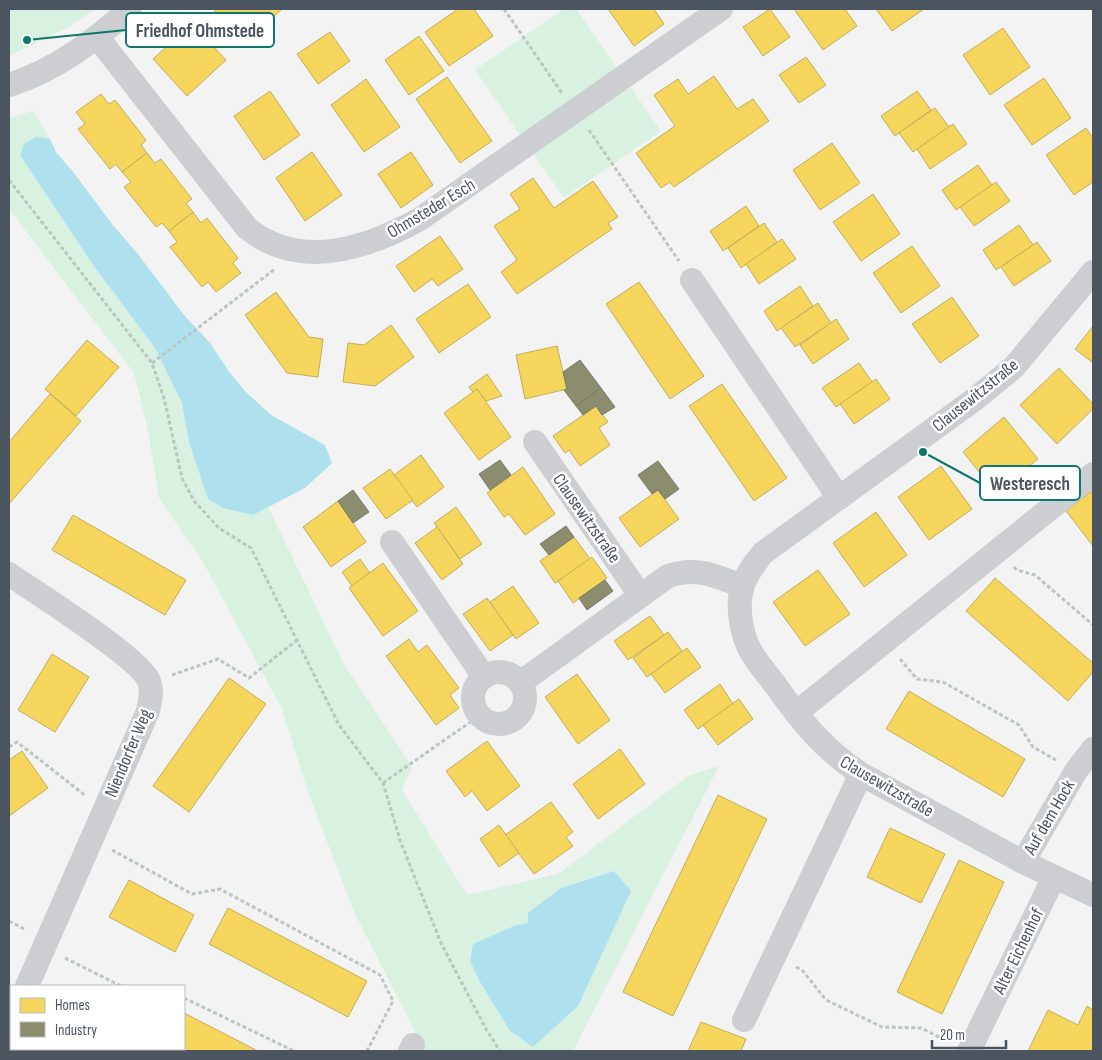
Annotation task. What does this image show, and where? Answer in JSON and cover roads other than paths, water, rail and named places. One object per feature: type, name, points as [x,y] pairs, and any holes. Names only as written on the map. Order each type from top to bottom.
[{"type":"street","points":[[9,85],[58,64],[98,38],[130,9]]},
{"type":"street","name":"Ohmsteder Esch","points":[[98,38],[247,228],[270,243],[299,251],[346,249],[369,244],[395,233],[444,204],[721,9]]},
{"type":"street","name":"Clausewitzstraße","points":[[1093,272],[1014,367],[975,399],[763,553],[750,568],[742,586],[740,607],[743,630],[751,652],[817,740],[837,758],[861,774],[1024,862],[1093,895]]},
{"type":"street","points":[[692,280],[839,498]]},
{"type":"street","name":"Clausewitzstraße","points":[[535,442],[640,594]]},
{"type":"street","points":[[796,713],[1093,474]]},
{"type":"street","points":[[392,542],[484,677]]},
{"type":"street","points":[[520,682],[640,594],[668,576],[685,570],[711,574],[742,586]]},
{"type":"street","name":"Niendorfer Weg","points":[[9,574],[134,661],[150,682],[151,697],[148,711],[27,985]]},
{"type":"street","points":[[499,672],[514,677],[520,682],[525,699],[524,707],[513,720],[498,725],[484,721],[479,716],[474,708],[473,691],[484,677],[499,672]]},
{"type":"street","name":"Auf dem Hock","points":[[1024,862],[1076,772],[1093,749]]},
{"type":"street","points":[[744,1020],[861,774]]},
{"type":"street","name":"Alter Eichenhof","points":[[969,1051],[1054,877]]},
{"type":"water","points":[[36,137],[50,139],[56,152],[184,315],[210,343],[230,373],[246,392],[271,415],[325,445],[332,463],[305,488],[253,515],[223,508],[208,499],[189,442],[182,403],[155,348],[96,269],[20,155],[24,144]]},
{"type":"water","points":[[614,871],[631,891],[578,1006],[533,1047],[510,1031],[480,982],[470,961],[473,944],[516,925],[528,923],[528,913],[561,888]]},
{"type":"place","name":"Friedhof Ohmstede","points":[[27,40]]},
{"type":"place","name":"Westeresch","points":[[923,452]]}]
